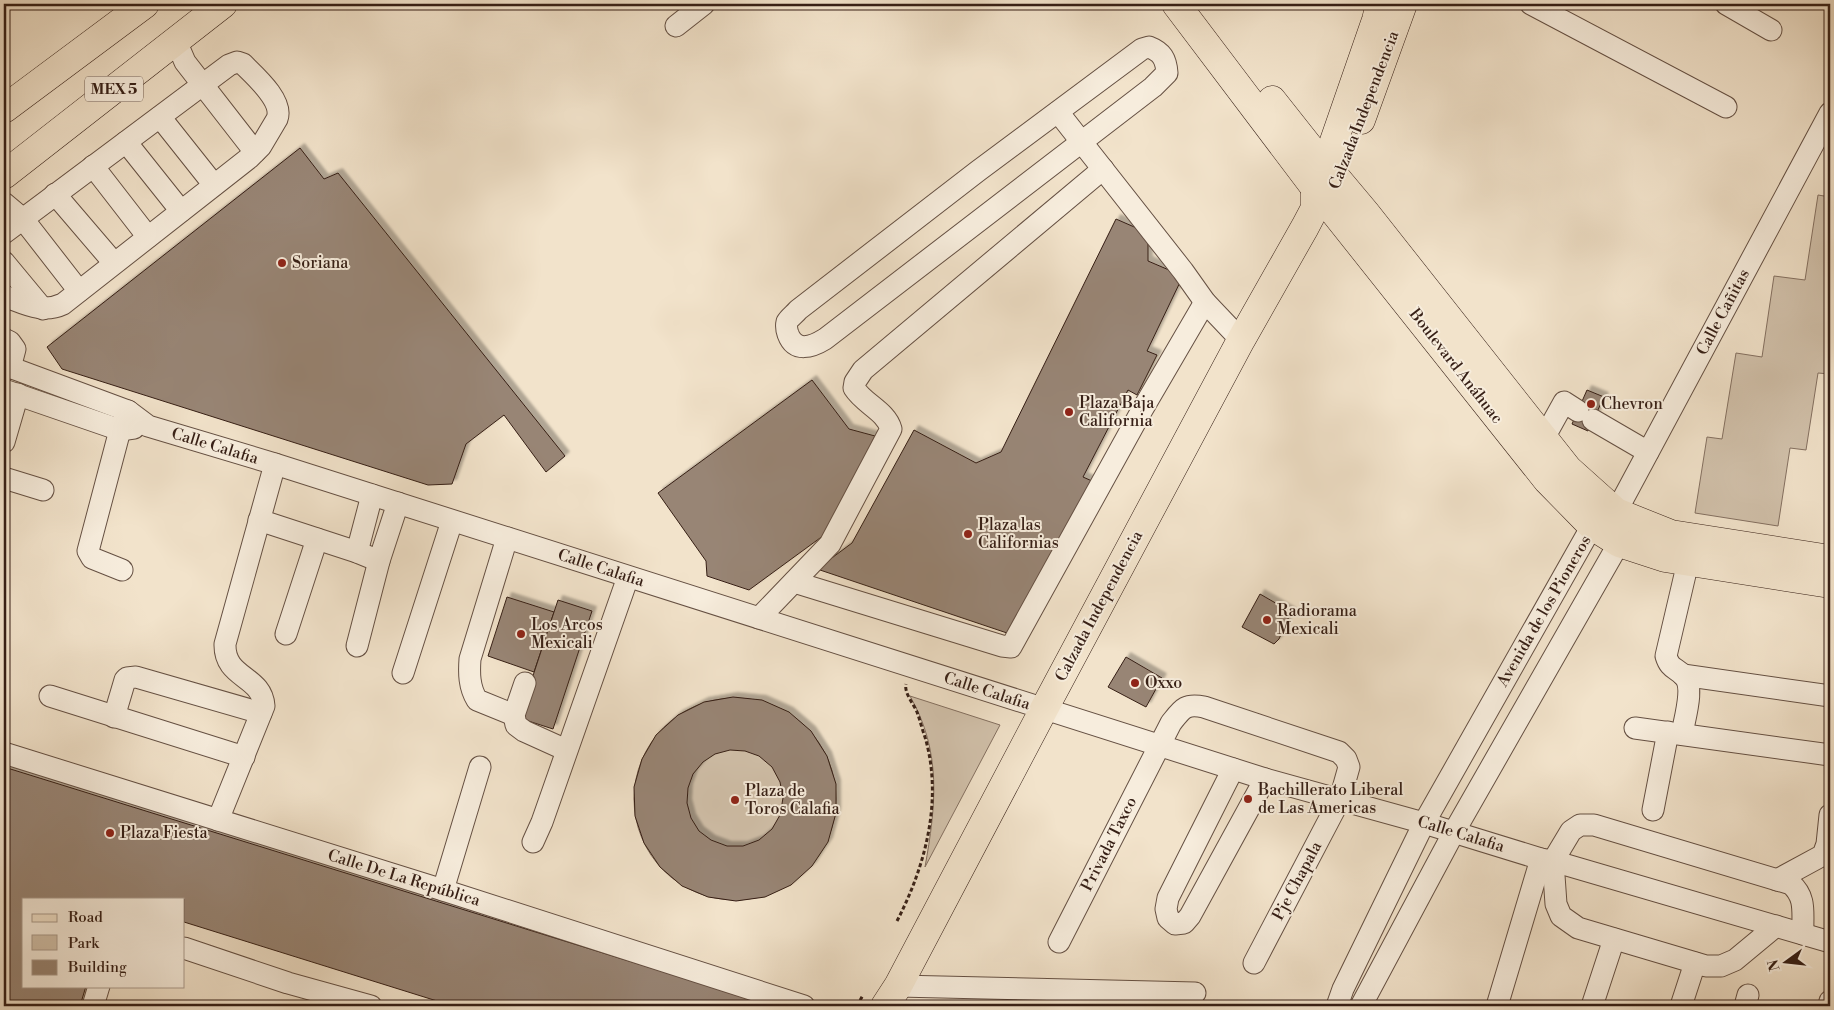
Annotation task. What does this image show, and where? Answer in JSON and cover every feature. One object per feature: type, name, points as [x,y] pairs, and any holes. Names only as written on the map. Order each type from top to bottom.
[{"type":"main road","name":"MEX 5","points":[[4,109],[145,4]]},
{"type":"main road","name":"MEX 5","points":[[4,175],[223,4]]},
{"type":"main road","name":"Boulevard Anáhuac","points":[[1176,4],[1324,189],[1546,480],[1592,526],[1619,543],[1665,558],[1830,584]]},
{"type":"main road","name":"Boulevard Anáhuac","points":[[1194,4],[1324,189],[1544,438],[1568,468],[1616,512],[1672,534],[1830,559]]},
{"type":"main road","name":"Calzada Independencia","points":[[1324,189],[1380,4]]},
{"type":"main road","name":"Calzada Independencia","points":[[882,996],[1044,709],[1241,340],[1296,247],[1324,189],[1403,4]]},
{"type":"street","points":[[676,26],[704,4]]},
{"type":"street","points":[[1532,4],[1726,107]]},
{"type":"street","points":[[1726,4],[1771,30]]},
{"type":"street","points":[[176,41],[185,62],[255,152]]},
{"type":"street","points":[[1149,47],[1158,50],[1163,56],[1167,73],[1163,78],[825,340],[812,346],[802,347],[795,345],[787,328],[788,322],[798,310],[1058,112],[1142,49],[1149,47]]},
{"type":"street","points":[[4,233],[229,65],[237,62],[243,64],[274,98],[279,114],[261,146],[255,152],[63,304],[43,309],[4,296]]},
{"type":"street","points":[[1058,112],[1205,302],[1241,340]]},
{"type":"street","name":"Calle Cañitas","points":[[1616,512],[1830,113]]},
{"type":"street","points":[[160,116],[214,186]]},
{"type":"street","points":[[126,142],[182,211]]},
{"type":"street","points":[[93,166],[148,237]]},
{"type":"street","points":[[759,618],[830,544],[837,534],[891,429],[889,420],[859,396],[854,388],[855,382],[863,370],[1103,170]]},
{"type":"street","points":[[55,194],[114,263]]},
{"type":"street","points":[[4,203],[23,219],[80,291]]},
{"type":"street","points":[[4,262],[43,309]]},
{"type":"street","points":[[794,582],[1002,646],[1011,647],[1142,410],[1205,302]]},
{"type":"street","points":[[4,339],[10,342],[15,349],[7,366]]},
{"type":"street","name":"Calle Calafia","points":[[7,366],[124,421]]},
{"type":"street","points":[[4,442],[11,392]]},
{"type":"street","name":"Calle Calafia","points":[[11,392],[148,426],[275,464],[1265,779],[1424,822],[1547,860],[1830,942]]},
{"type":"street","points":[[1544,438],[1564,402],[1648,452]]},
{"type":"street","points":[[122,570],[92,558],[88,552],[124,421]]},
{"type":"street","points":[[218,820],[264,706],[261,693],[232,668],[224,654],[228,628],[275,464]]},
{"type":"street","points":[[4,478],[43,490]]},
{"type":"street","points":[[357,552],[372,495]]},
{"type":"street","points":[[357,646],[379,561],[398,503]]},
{"type":"street","name":"Avenida de los Pioneros","points":[[1337,1006],[1424,822],[1592,526],[1616,512],[1619,543],[1454,832],[1362,1006]]},
{"type":"street","points":[[259,520],[379,561]]},
{"type":"street","points":[[404,674],[452,521]]},
{"type":"street","points":[[507,538],[470,658],[469,675],[477,700],[514,715]]},
{"type":"street","points":[[286,634],[317,539]]},
{"type":"street","points":[[1688,562],[1666,656],[1669,664],[1675,671],[1683,675],[1830,696]]},
{"type":"street","points":[[533,842],[542,822],[628,577]]},
{"type":"street","points":[[1653,810],[1675,733],[1689,696],[1687,681],[1683,675]]},
{"type":"street","points":[[114,717],[125,680],[130,677],[136,677],[261,713]]},
{"type":"street","points":[[525,683],[514,715],[516,725],[520,729],[566,750]]},
{"type":"street","points":[[50,696],[244,757]]},
{"type":"street","name":"Privada Taxco","points":[[1059,942],[1159,745],[1171,723],[1183,708],[1192,704],[1204,707],[1339,752],[1346,759],[1349,767],[1340,799]]},
{"type":"street","points":[[1635,728],[1830,755]]},
{"type":"street","name":"Calle De La República","points":[[4,753],[443,890],[804,1006]]},
{"type":"street","points":[[443,890],[480,767]]},
{"type":"street","points":[[1233,769],[1168,898],[1166,909],[1168,918],[1175,924],[1184,923],[1190,916],[1265,779]]},
{"type":"street","name":"Pje Chapala","points":[[1254,963],[1340,799]]},
{"type":"street","points":[[1777,880],[1823,855],[1827,844],[1830,815]]},
{"type":"street","points":[[1498,1006],[1547,860],[1571,830],[1580,825],[1594,825],[1790,884],[1802,897],[1803,934]]},
{"type":"street","points":[[1547,860],[1556,904],[1561,916],[1578,928],[1706,966],[1721,966],[1735,960],[1776,926]]},
{"type":"street","points":[[1592,1006],[1614,939]]},
{"type":"street","points":[[185,948],[288,983],[367,1006]]},
{"type":"street","points":[[1681,1006],[1695,962]]},
{"type":"street","points":[[93,1006],[99,988]]},
{"type":"street","points":[[882,996],[1094,998],[1195,993]]},
{"type":"street","points":[[1829,1006],[1830,1001]]},
{"type":"path","points":[[897,921],[910,896],[923,854],[931,820],[933,792],[931,762],[927,746],[917,712],[905,688],[910,666]]},
{"type":"path","points":[[857,1006],[882,996]]},
{"type":"green space","points":[[1818,195],[1830,197],[1830,374],[1818,373],[1806,450],[1790,448],[1778,526],[1695,513],[1707,437],[1722,439],[1736,353],[1762,357],[1774,276],[1805,280]]},
{"type":"green space","points":[[910,696],[1000,725],[925,867],[932,822],[934,780],[927,738]]},
{"type":"green space","name":"Plaza de Toros Calafia","points":[[725,698],[745,698],[774,705],[807,727],[829,760],[836,789],[836,809],[829,838],[807,871],[774,893],[745,900],[725,900],[696,893],[663,871],[641,838],[634,809],[634,789],[641,760],[663,727],[696,705]]},
{"type":"building","name":"Soriana","points":[[300,148],[324,179],[338,173],[565,456],[546,472],[504,415],[466,444],[452,484],[428,485],[62,369],[47,347]]},
{"type":"building","name":"Plaza Baja California","points":[[1116,219],[1148,233],[1148,261],[1183,276],[1147,351],[1157,355],[1137,395],[1128,390],[1083,477],[1092,481],[1007,633],[817,569],[852,543],[914,430],[976,463],[1001,452]]},
{"type":"building","points":[[812,380],[849,429],[875,436],[831,530],[749,590],[707,576],[706,561],[658,493]]},
{"type":"building","name":"Chevron","points":[[1587,390],[1604,397],[1588,431],[1572,424]]},
{"type":"building","name":"Radiorama Mexicali","points":[[1260,594],[1291,612],[1279,639],[1274,644],[1242,627]]},
{"type":"building","name":"Los Arcos Mexicali","points":[[507,597],[554,612],[534,672],[488,656]]},
{"type":"building","points":[[558,600],[592,611],[553,729],[519,718]]},
{"type":"building","name":"Oxxo","points":[[1126,657],[1162,678],[1146,707],[1108,687]]},
{"type":"building","name":"Plaza de Toros Calafia","points":[[733,697],[762,700],[789,712],[811,731],[827,756],[836,784],[836,813],[828,842],[812,866],[791,885],[765,897],[736,901],[708,897],[682,886],[660,867],[644,843],[635,816],[634,787],[642,759],[656,735],[678,715],[704,702]],"holes":[[[730,750],[745,751],[759,756],[772,767],[780,782],[783,798],[780,815],[772,829],[759,840],[743,846],[727,846],[711,840],[699,831],[691,818],[687,803],[688,788],[693,774],[703,762],[715,754]]]},
{"type":"building","name":"Plaza Fiesta","points":[[4,767],[774,1006],[435,1006],[437,1001],[185,922],[185,898],[22,898],[22,988],[85,988],[80,1006],[4,1006]]},
{"type":"place","name":"Soriana","points":[[282,263]]},
{"type":"place","name":"Chevron","points":[[1591,404]]},
{"type":"place","name":"Plaza Baja California","points":[[1069,412]]},
{"type":"place","name":"Plaza las Californias","points":[[968,534]]},
{"type":"place","name":"Radiorama Mexicali","points":[[1267,620]]},
{"type":"place","name":"Los Arcos Mexicali","points":[[521,634]]},
{"type":"place","name":"Oxxo","points":[[1135,683]]},
{"type":"place","name":"Bachillerato Liberal de Las Americas","points":[[1248,799]]},
{"type":"place","name":"Plaza de Toros Calafia","points":[[735,800]]},
{"type":"place","name":"Plaza Fiesta","points":[[110,833]]}]
